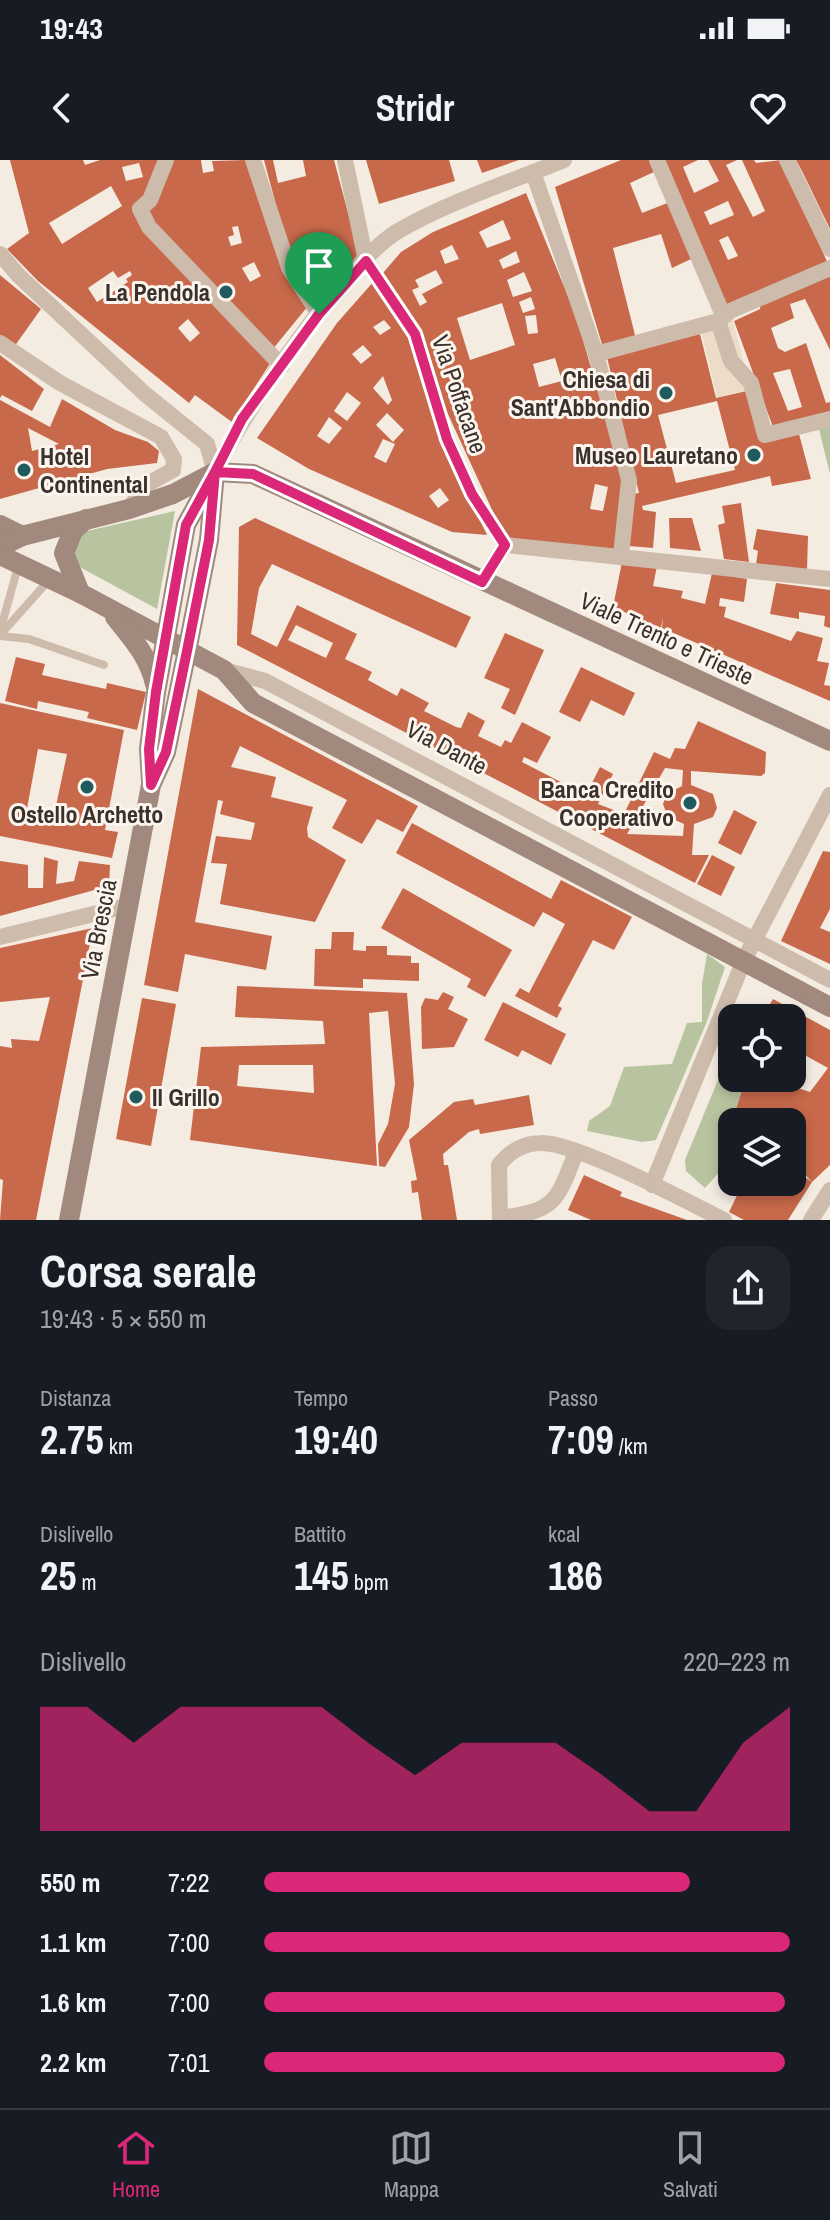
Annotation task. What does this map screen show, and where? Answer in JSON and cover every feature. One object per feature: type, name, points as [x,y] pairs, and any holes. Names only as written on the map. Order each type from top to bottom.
[{"type":"main road","points":[[0,547],[22,536],[129,509],[173,494],[215,472]]},
{"type":"main road","points":[[151,785],[149,749],[156,692],[186,525],[215,472]]},
{"type":"main road","name":"Viale Trento e Trieste","points":[[215,472],[253,474],[830,741]]},
{"type":"main road","name":"Via Brescia","points":[[69,1220],[151,785],[166,752],[209,540],[215,472]]},
{"type":"main road","points":[[80,593],[64,553],[73,531],[86,519]]},
{"type":"main road","points":[[0,525],[22,536]]},
{"type":"main road","name":"Via Dante","points":[[0,555],[9,568],[80,593],[224,670],[253,703],[830,1007]]},
{"type":"main road","points":[[106,607],[137,643],[152,669],[156,692]]},
{"type":"street","points":[[166,160],[150,200],[140,209],[149,227],[282,366]]},
{"type":"street","points":[[253,160],[289,268],[319,314]]},
{"type":"street","points":[[345,160],[366,261]]},
{"type":"street","points":[[215,472],[230,438],[319,314],[366,261],[398,231],[564,160]]},
{"type":"street","points":[[657,160],[720,318],[731,361],[751,383],[765,435],[830,419]]},
{"type":"street","points":[[787,160],[830,249]]},
{"type":"street","points":[[533,172],[596,354],[629,480],[621,555]]},
{"type":"street","points":[[0,254],[19,276],[145,394],[207,444],[215,472]]},
{"type":"street","name":"Via Poffacane","points":[[366,261],[415,334],[447,439],[472,494],[505,545]]},
{"type":"street","points":[[596,354],[720,318],[830,268]]},
{"type":"street","points":[[0,343],[60,383],[161,437],[174,459],[173,470],[144,486],[129,509]]},
{"type":"street","points":[[127,418],[145,394]]},
{"type":"street","points":[[482,582],[505,545]]},
{"type":"street","name":"Viale Trento e Trieste","points":[[505,545],[830,579]]},
{"type":"street","name":"Via Dante","points":[[224,670],[265,681],[830,980]]},
{"type":"street","points":[[652,1185],[744,960],[830,795]]},
{"type":"street","points":[[598,885],[642,880]]},
{"type":"street","points":[[0,937],[130,905]]},
{"type":"street","points":[[576,1152],[555,1202],[534,1214],[500,1219],[497,1178],[506,1156],[530,1144],[542,1143],[576,1152],[724,1220]]},
{"type":"street","points":[[811,1220],[830,1190]]},
{"type":"lane","points":[[0,635],[9,568]]},
{"type":"lane","points":[[0,635],[49,580]]},
{"type":"lane","points":[[0,635],[29,639],[104,665]]},
{"type":"green space","points":[[830,426],[830,474],[819,429]]},
{"type":"green space","points":[[175,511],[157,609],[76,565],[73,545],[87,531]]},
{"type":"green space","points":[[707,954],[725,967],[706,1024],[656,1140],[642,1142],[587,1131],[589,1121],[610,1106],[624,1067],[672,1064],[687,1023],[702,1022],[702,984]]},
{"type":"green space","points":[[718,1080],[718,1092],[742,1092],[737,1108],[718,1108],[718,1174],[705,1188],[686,1171],[685,1160]]},
{"type":"shaded area","points":[[730,311],[751,389],[717,397],[700,326]]},
{"type":"building","points":[[10,160],[83,160],[85,165],[100,160],[159,160],[149,196],[135,210],[271,362],[232,422],[195,395],[189,403],[38,281],[7,249],[29,233]],"holes":[[[139,163],[143,177],[126,181],[122,167]],[[111,186],[122,206],[62,244],[49,223]],[[113,271],[118,278],[130,271],[132,275],[126,279],[128,282],[97,302],[88,288]],[[188,319],[200,333],[190,342],[178,328]]]},
{"type":"building","points":[[170,160],[201,160],[203,173],[214,171],[212,161],[246,160],[287,277],[308,306],[272,350],[147,215]],"holes":[[[238,226],[242,243],[231,246],[228,237],[234,235],[232,227]],[[254,262],[261,276],[250,282],[242,268]]]},
{"type":"building","points":[[264,160],[273,160],[278,183],[306,176],[303,160],[334,160],[360,258],[315,296],[290,257]]},
{"type":"building","points":[[366,160],[449,160],[455,181],[379,204]]},
{"type":"building","points":[[477,160],[519,160],[482,173]]},
{"type":"building","points":[[621,160],[650,160],[656,171],[630,183],[642,213],[670,202],[691,259],[672,268],[661,234],[613,248],[637,343],[604,351],[555,187]]},
{"type":"building","points":[[663,160],[698,160],[683,167],[694,193],[719,181],[708,160],[737,160],[726,165],[753,217],[765,211],[742,160],[754,160],[756,163],[782,160],[829,266],[728,310]],"holes":[[[728,201],[734,215],[710,225],[704,212]],[[728,236],[738,256],[728,260],[719,240]]]},
{"type":"building","points":[[796,160],[830,160],[830,229],[803,173]]},
{"type":"building","points":[[526,193],[576,316],[623,478],[616,550],[506,540],[383,273],[401,252],[433,232]],"holes":[[[503,220],[511,239],[487,248],[479,232]],[[452,245],[459,259],[445,264],[440,251]],[[516,251],[520,262],[503,269],[499,260]],[[436,270],[443,283],[422,294],[427,302],[420,306],[412,290],[419,287],[415,280]],[[524,272],[532,291],[513,297],[507,280]],[[531,297],[535,309],[523,313],[519,302]],[[502,303],[515,345],[470,360],[457,318]],[[536,315],[538,333],[528,334],[525,316]],[[555,358],[562,381],[539,387],[533,364]],[[576,398],[578,407],[533,417],[531,408]],[[595,484],[608,487],[603,511],[590,509]]]},
{"type":"building","points":[[830,273],[830,350],[805,299],[790,304],[794,318],[771,328],[778,348],[785,352],[806,343],[826,403],[830,402],[830,414],[773,427],[734,321],[760,309],[761,300]],"holes":[[[790,369],[802,407],[788,411],[773,373]]]},
{"type":"building","points":[[0,275],[41,309],[14,347],[0,335]]},
{"type":"building","points":[[375,280],[409,339],[434,421],[487,535],[452,532],[309,469],[257,438],[337,323]],"holes":[[[384,320],[391,328],[380,335],[373,327]],[[363,345],[372,355],[361,364],[352,354]],[[383,376],[392,400],[388,405],[373,388]],[[347,392],[361,403],[347,421],[334,411]],[[387,413],[404,430],[393,442],[376,425]],[[329,417],[342,428],[329,444],[317,436]],[[383,439],[395,444],[386,463],[374,457]],[[440,488],[449,500],[438,508],[429,496]]]},
{"type":"building","points":[[700,334],[716,398],[751,390],[763,440],[799,434],[811,479],[772,486],[770,476],[642,506],[643,510],[656,512],[653,548],[629,546],[632,494],[639,493],[607,357]],"holes":[[[717,401],[735,470],[676,483],[658,415]]]},
{"type":"building","points":[[0,355],[44,389],[32,411],[2,395],[0,398]]},
{"type":"building","points":[[62,399],[115,430],[148,442],[159,451],[157,463],[107,469],[0,499],[0,400],[50,427]],"holes":[[[28,428],[59,444],[32,451]]]},
{"type":"building","points":[[741,503],[749,562],[724,559],[718,525],[725,523],[722,506]]},
{"type":"building","points":[[255,518],[471,617],[456,648],[272,564],[259,588],[251,634],[277,647],[297,605],[357,634],[345,659],[372,672],[368,680],[397,696],[401,688],[429,703],[424,711],[461,728],[468,712],[485,721],[478,736],[501,747],[505,740],[511,743],[522,722],[551,737],[537,763],[524,757],[522,762],[586,795],[600,767],[613,774],[598,804],[624,814],[654,752],[670,759],[675,748],[685,749],[698,721],[766,752],[765,773],[761,776],[691,771],[691,785],[713,794],[717,808],[713,817],[694,824],[692,855],[709,855],[695,883],[237,645],[239,527]],"holes":[[[296,625],[333,643],[326,658],[288,640]],[[665,768],[683,770],[682,786],[667,794],[663,804],[668,817],[684,824],[683,836],[627,834]]]},
{"type":"building","points":[[669,518],[692,518],[701,551],[670,548]]},
{"type":"building","points":[[757,529],[808,536],[807,571],[756,564],[758,551],[753,549]]},
{"type":"building","points":[[622,562],[657,566],[653,586],[683,591],[681,598],[705,604],[712,573],[747,579],[744,602],[720,598],[719,606],[726,607],[724,617],[791,641],[797,631],[823,638],[817,661],[829,663],[824,685],[830,686],[830,701],[662,628],[663,618],[661,628],[613,607]]},
{"type":"building","points":[[776,583],[830,590],[830,628],[824,626],[825,616],[799,612],[799,619],[770,614]]},
{"type":"building","points":[[505,633],[544,650],[515,715],[501,708],[510,689],[484,678]]},
{"type":"building","points":[[16,657],[45,664],[42,675],[106,689],[107,683],[146,692],[137,730],[87,718],[89,712],[38,701],[37,709],[5,701]]},
{"type":"building","points":[[581,667],[635,693],[624,716],[591,700],[580,722],[559,712]]},
{"type":"building","points":[[198,689],[418,806],[403,832],[377,819],[362,844],[332,828],[347,800],[240,746],[231,767],[276,777],[271,797],[313,807],[307,828],[308,837],[346,860],[315,922],[220,904],[227,864],[211,863],[216,836],[251,840],[255,823],[220,814],[223,801],[218,800],[195,922],[272,936],[266,970],[185,954],[178,992],[144,985]]},
{"type":"building","points":[[0,703],[124,730],[105,830],[118,832],[112,858],[0,836]],"holes":[[[38,749],[67,754],[53,820],[26,814]]]},
{"type":"building","points":[[734,810],[757,822],[741,855],[718,843]]},
{"type":"building","points":[[412,823],[551,899],[561,880],[632,917],[614,950],[593,940],[558,1006],[562,1008],[557,1018],[515,996],[520,988],[529,993],[565,924],[543,912],[534,927],[396,853]]},
{"type":"building","points":[[823,851],[830,852],[830,909],[820,928],[830,932],[830,964],[781,941]]},
{"type":"building","points":[[712,855],[735,867],[721,896],[697,884]]},
{"type":"building","points":[[44,857],[58,861],[56,884],[74,881],[79,861],[110,865],[109,886],[0,916],[0,861],[28,865],[28,888],[43,888]]},
{"type":"building","points":[[403,888],[512,950],[485,997],[467,987],[471,979],[381,928]]},
{"type":"building","points":[[93,928],[36,1220],[0,1220],[3,1180],[0,1179],[0,1046],[12,1048],[11,1039],[39,1041],[50,997],[0,1002],[0,948]]},
{"type":"building","points":[[332,932],[354,932],[353,950],[366,951],[366,946],[387,946],[387,955],[411,956],[411,963],[419,963],[419,981],[363,979],[363,988],[314,986],[315,949],[331,949]]},
{"type":"building","points":[[237,986],[407,993],[414,1084],[409,1127],[385,1167],[379,1166],[378,1144],[388,1124],[395,1084],[388,1011],[369,1013],[377,1166],[190,1140],[201,1047],[325,1044],[323,1021],[235,1017]],"holes":[[[239,1065],[313,1065],[314,1093],[237,1086]]]},
{"type":"building","points":[[443,992],[454,997],[448,1009],[468,1019],[454,1047],[422,1049],[421,1007],[425,998],[438,1000]]},
{"type":"building","points":[[142,998],[176,1004],[151,1146],[116,1139]]},
{"type":"building","points":[[503,1002],[566,1034],[551,1065],[522,1050],[518,1057],[484,1040]]},
{"type":"building","points":[[806,1017],[830,1030],[830,1165],[812,1182],[806,1176],[806,1108],[736,1108],[742,1092],[810,1092],[828,1068],[806,1056]]},
{"type":"building","points":[[529,1095],[534,1125],[480,1134],[479,1129],[469,1132],[443,1154],[444,1165],[448,1165],[457,1220],[422,1220],[418,1192],[412,1193],[411,1181],[417,1180],[409,1140],[454,1102],[473,1099],[475,1105]]},
{"type":"building","points":[[584,1175],[622,1192],[620,1196],[687,1220],[591,1220],[568,1210]]},
{"type":"building","points":[[806,1178],[812,1182],[806,1192]]},
{"type":"building","points":[[737,1196],[803,1196],[788,1220],[744,1220],[729,1212]]},
{"type":"place","name":"La Pendola","points":[[226,292]]},
{"type":"place","name":"Chiesa di Sant'Abbondio","points":[[666,393]]},
{"type":"place","name":"Museo Lauretano","points":[[754,455]]},
{"type":"place","name":"Hotel Continental","points":[[24,470]]},
{"type":"place","name":"Ostello Archetto","points":[[87,787]]},
{"type":"place","name":"Banca Credito Cooperativo","points":[[690,803]]},
{"type":"place","name":"Il Grillo","points":[[136,1097]]},
{"type":"route","points":[[319,314],[242,419],[215,472],[209,540],[187,651],[166,752],[151,785],[149,749],[156,692],[186,525],[215,472],[253,474],[482,582],[505,545],[472,494],[447,439],[415,334],[366,261],[319,314]]}]
